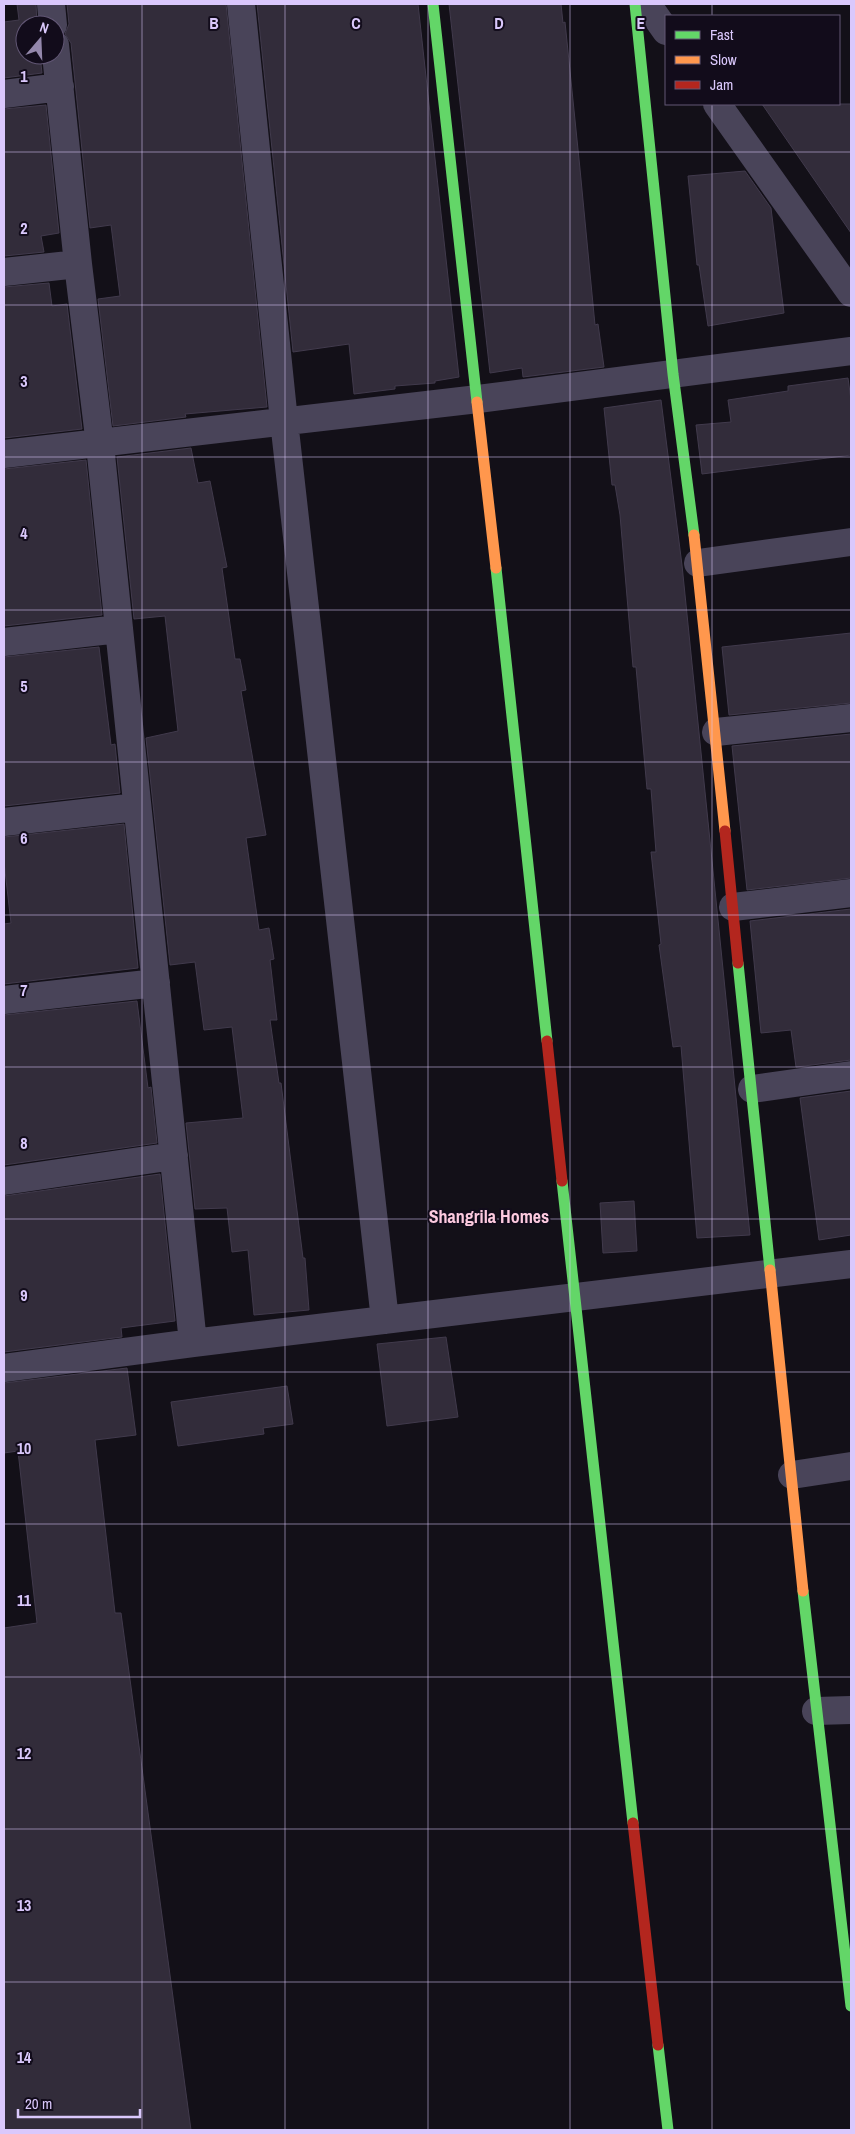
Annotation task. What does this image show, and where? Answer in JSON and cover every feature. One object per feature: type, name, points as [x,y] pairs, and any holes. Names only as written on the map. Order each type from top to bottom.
[{"type":"street","points":[[241,4],[284,421],[385,1320]]},
{"type":"street","points":[[433,4],[478,399],[627,1780],[668,2130]]},
{"type":"street","points":[[635,4],[673,374],[698,563],[716,732],[816,1711],[845,1882],[851,2006]]},
{"type":"street","points":[[647,4],[665,30]]},
{"type":"street","points":[[57,65],[78,264],[100,445],[193,1343]]},
{"type":"street","points":[[4,94],[60,87]]},
{"type":"street","points":[[719,105],[851,293]]},
{"type":"street","points":[[4,272],[78,264]]},
{"type":"street","points":[[4,454],[100,445],[851,351]]},
{"type":"street","points":[[698,563],[851,542]]},
{"type":"street","points":[[4,642],[119,629]]},
{"type":"street","points":[[716,732],[851,718]]},
{"type":"street","points":[[4,822],[138,807]]},
{"type":"street","points":[[734,907],[851,893]]},
{"type":"street","points":[[4,1000],[156,983]]},
{"type":"street","points":[[752,1089],[851,1075]]},
{"type":"street","points":[[4,1181],[174,1156]]},
{"type":"street","points":[[4,1368],[193,1343],[851,1264]]},
{"type":"street","points":[[792,1475],[851,1466]]},
{"type":"street","points":[[816,1711],[851,1710]]},
{"type":"building","points":[[17,4],[36,4],[37,15],[18,15]]},
{"type":"building","points":[[67,4],[226,4],[267,407],[185,414],[186,417],[113,426],[98,299],[120,296],[111,225],[90,228],[71,43],[65,34],[69,24]]},
{"type":"building","points":[[257,4],[418,4],[459,377],[435,381],[435,383],[395,386],[395,389],[354,394],[349,344],[293,352]]},
{"type":"building","points":[[449,4],[561,4],[563,23],[565,22],[595,325],[598,324],[604,367],[523,377],[522,368],[490,373]]},
{"type":"building","points":[[15,21],[15,65],[41,65],[42,73],[4,78],[4,22]]},
{"type":"building","points":[[851,104],[851,233],[763,105]]},
{"type":"building","points":[[46,105],[59,233],[41,236],[44,252],[4,256],[4,109]]},
{"type":"building","points":[[745,171],[771,208],[784,313],[708,326],[699,265],[697,265],[688,176]]},
{"type":"building","points":[[49,283],[52,306],[67,304],[82,429],[4,438],[4,287]]},
{"type":"building","points":[[848,378],[851,400],[851,455],[702,474],[696,425],[731,422],[728,400],[788,391],[788,386]]},
{"type":"building","points":[[661,400],[682,565],[750,1235],[697,1238],[681,1046],[673,1047],[659,945],[661,944],[651,852],[656,852],[651,789],[647,789],[636,667],[633,667],[620,515],[615,485],[612,485],[604,408]]},
{"type":"building","points":[[191,448],[198,483],[210,481],[227,567],[222,568],[235,659],[240,659],[246,690],[241,691],[266,835],[246,838],[259,930],[269,928],[274,959],[270,960],[277,1020],[270,1020],[279,1083],[281,1083],[303,1258],[305,1258],[309,1310],[254,1315],[248,1250],[232,1252],[227,1208],[195,1209],[186,1123],[243,1118],[232,1027],[204,1030],[195,962],[170,965],[146,738],[178,731],[165,616],[134,619],[117,457]]},
{"type":"building","points":[[86,460],[102,615],[4,626],[4,469]]},
{"type":"building","points":[[851,633],[851,703],[729,715],[722,647]]},
{"type":"building","points":[[99,647],[111,745],[115,744],[120,793],[4,806],[4,657]]},
{"type":"building","points":[[851,734],[851,878],[747,890],[732,746]]},
{"type":"building","points":[[124,824],[138,968],[4,984],[4,924],[11,923],[4,862],[4,837]]},
{"type":"building","points":[[851,909],[851,1060],[796,1067],[791,1030],[761,1033],[750,921]]},
{"type":"building","points":[[137,1001],[148,1088],[151,1087],[157,1143],[4,1165],[4,1015]]},
{"type":"building","points":[[851,1091],[851,1235],[819,1240],[800,1098]]},
{"type":"building","points":[[160,1174],[175,1321],[121,1328],[122,1337],[4,1352],[4,1196]]},
{"type":"building","points":[[634,1201],[637,1251],[603,1253],[600,1203]]},
{"type":"building","points":[[446,1337],[458,1417],[387,1426],[377,1344]]},
{"type":"building","points":[[127,1368],[136,1435],[95,1440],[115,1613],[121,1613],[191,2130],[4,2130],[4,1628],[37,1623],[18,1451],[4,1453],[4,1383]]},
{"type":"building","points":[[287,1386],[293,1424],[263,1428],[264,1434],[178,1446],[171,1402]]},
{"type":"traffic: fast","points":[[433,4],[477,402]]},
{"type":"traffic: fast","points":[[635,4],[673,374],[694,535]]},
{"type":"traffic: fast","points":[[496,568],[547,1041]]},
{"type":"traffic: fast","points":[[738,963],[770,1270]]},
{"type":"traffic: fast","points":[[562,1181],[633,1823]]},
{"type":"traffic: fast","points":[[803,1591],[851,2006]]},
{"type":"traffic: fast","points":[[658,2045],[668,2130]]},
{"type":"traffic: slow","points":[[477,402],[496,568]]},
{"type":"traffic: slow","points":[[694,535],[725,831]]},
{"type":"traffic: slow","points":[[770,1270],[803,1591]]},
{"type":"traffic: jam","points":[[725,831],[738,963]]},
{"type":"traffic: jam","points":[[547,1041],[562,1181]]},
{"type":"traffic: jam","points":[[633,1823],[658,2045]]},
{"type":"district","name":"Shangrila Homes","points":[[489,1216]]}]
